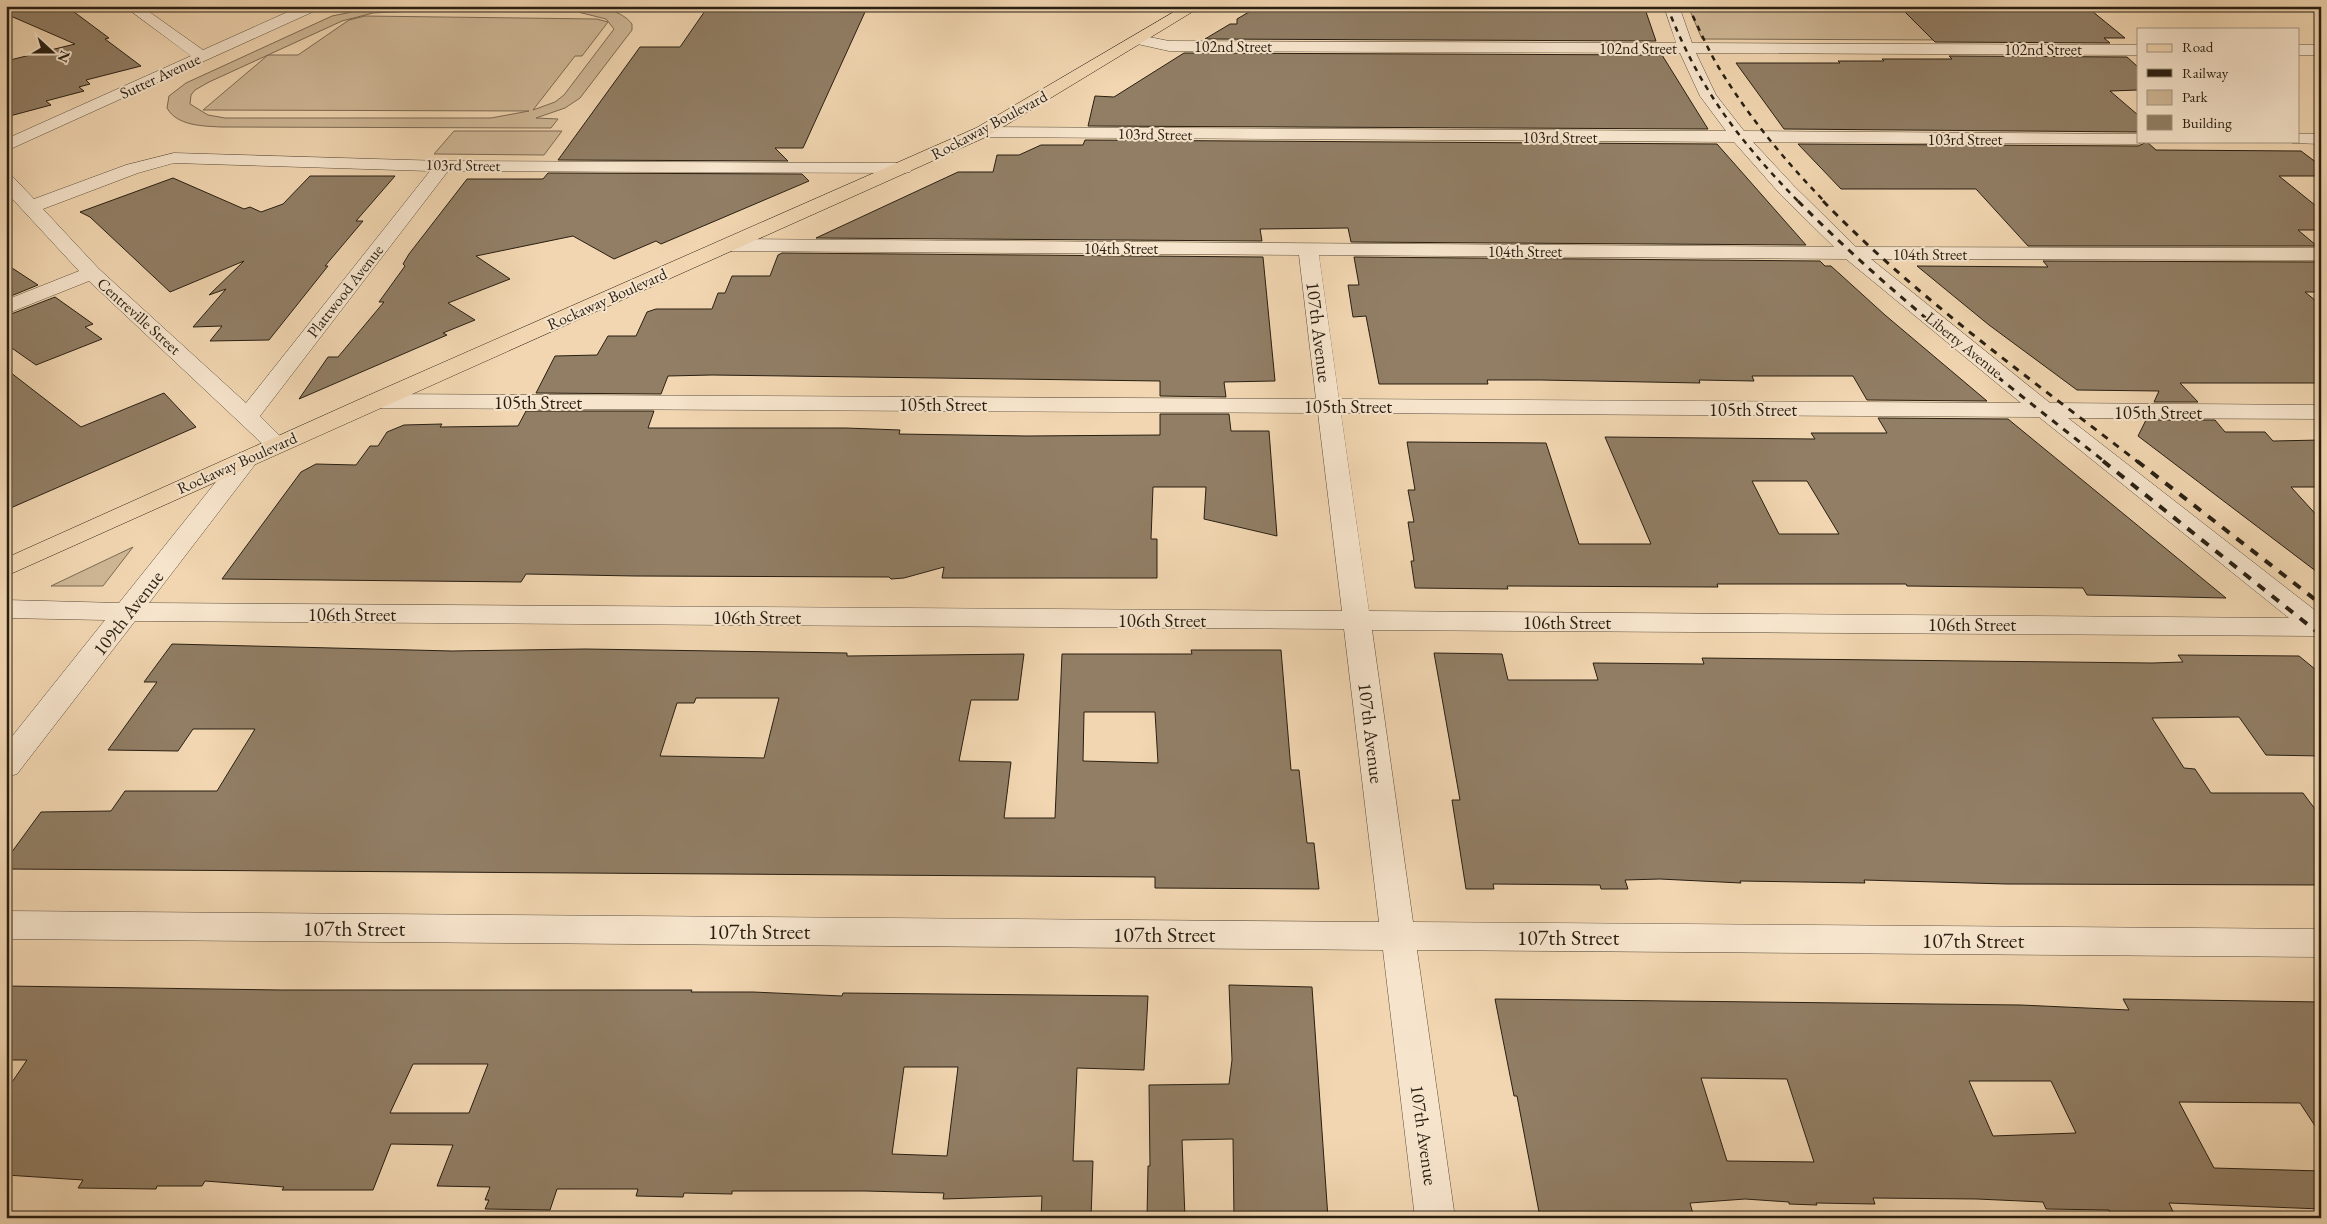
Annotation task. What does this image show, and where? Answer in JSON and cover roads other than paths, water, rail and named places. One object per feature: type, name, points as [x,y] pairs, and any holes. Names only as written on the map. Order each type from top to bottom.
[{"type":"main road","name":"Rockaway Boulevard","points":[[6,568],[375,401],[982,132],[1195,6]]},
{"type":"street","points":[[131,6],[202,57]]},
{"type":"street","name":"Sutter Avenue","points":[[6,146],[314,6]]},
{"type":"street","name":"Liberty Avenue","points":[[1671,6],[1686,48],[1708,96],[1740,138],[1788,190],[1851,253],[2045,411],[2319,628]]},
{"type":"street","name":"102nd Street","points":[[1139,40],[1169,46],[2137,50]]},
{"type":"street","points":[[2300,50],[2321,50]]},
{"type":"street","name":"103rd Street","points":[[982,132],[2137,139]]},
{"type":"street","points":[[2300,139],[2321,139]]},
{"type":"street","name":"103rd Street","points":[[30,207],[132,169],[174,158],[442,166],[904,168]]},
{"type":"street","name":"Plattwood Avenue","points":[[247,417],[442,166]]},
{"type":"street","name":"Centreville Street","points":[[6,181],[92,273],[277,445]]},
{"type":"street","name":"104th Street","points":[[730,245],[1851,253],[2321,254]]},
{"type":"street","name":"107th Avenue","points":[[1308,249],[1435,1218]]},
{"type":"street","points":[[6,308],[92,273]]},
{"type":"street","points":[[224,394],[272,384]]},
{"type":"street","name":"105th Street","points":[[375,401],[2321,412]]},
{"type":"street","name":"109th Avenue","points":[[6,766],[129,612],[248,458]]},
{"type":"street","name":"106th Street","points":[[6,609],[129,612],[2319,628]]},
{"type":"street","name":"107th Street","points":[[6,925],[2321,943]]},
{"type":"railway","points":[[1667,6],[1692,62],[1722,112],[1757,157],[1799,202]]},
{"type":"railway","points":[[1688,6],[1715,60],[1743,104],[1782,155],[1825,202]]},
{"type":"railway","points":[[1823,201],[1859,237],[1936,305],[2138,462]]},
{"type":"railway","points":[[1799,202],[1909,304],[1986,368],[2105,462]]},
{"type":"railway","points":[[2103,461],[2321,635]]},
{"type":"railway","points":[[2137,461],[2321,604]]}]
